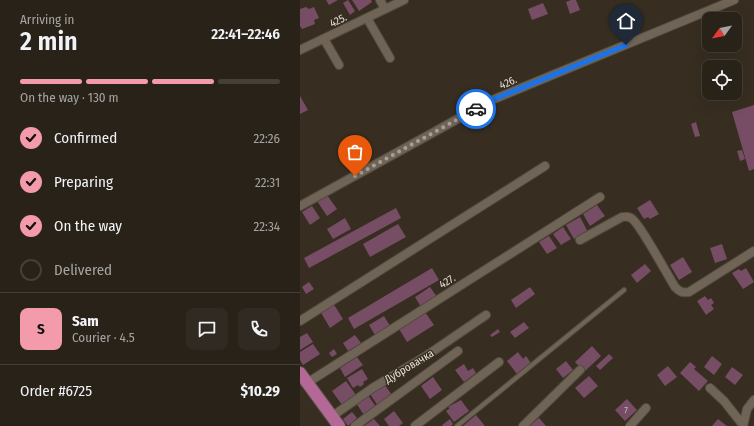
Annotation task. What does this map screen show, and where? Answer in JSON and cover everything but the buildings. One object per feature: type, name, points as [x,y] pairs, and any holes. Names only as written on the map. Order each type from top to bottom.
[{"type":"main road","name":"Дубровачка","points":[[303,378],[335,422]]},
{"type":"street","points":[[380,0],[385,9]]},
{"type":"street","name":"425.","points":[[300,50],[404,0]]},
{"type":"street","name":"426.","points":[[300,206],[492,100],[734,0]]},
{"type":"street","points":[[367,18],[390,58]]},
{"type":"street","points":[[324,39],[338,65]]},
{"type":"street","points":[[300,321],[545,166]]},
{"type":"street","name":"427.","points":[[303,378],[600,197]]},
{"type":"street","points":[[580,240],[622,217],[627,216],[632,218],[675,287],[683,293],[689,292],[754,251]]},
{"type":"street","name":"Дубровачка","points":[[335,422],[374,387],[426,356],[486,315]]},
{"type":"street","name":"Дубровачка","points":[[355,426],[458,352]]},
{"type":"street","points":[[415,426],[499,362]]},
{"type":"street","points":[[524,426],[580,370]]},
{"type":"street","points":[[710,388],[724,401],[743,425]]},
{"type":"street","points":[[743,425],[747,409],[754,400]]},
{"type":"street","points":[[630,426],[646,408]]},
{"type":"lane","points":[[456,426],[624,290]]},
{"type":"way so far","points":[[355,176],[476,109]]},
{"type":"route","points":[[476,109],[492,100],[626,45]]}]
